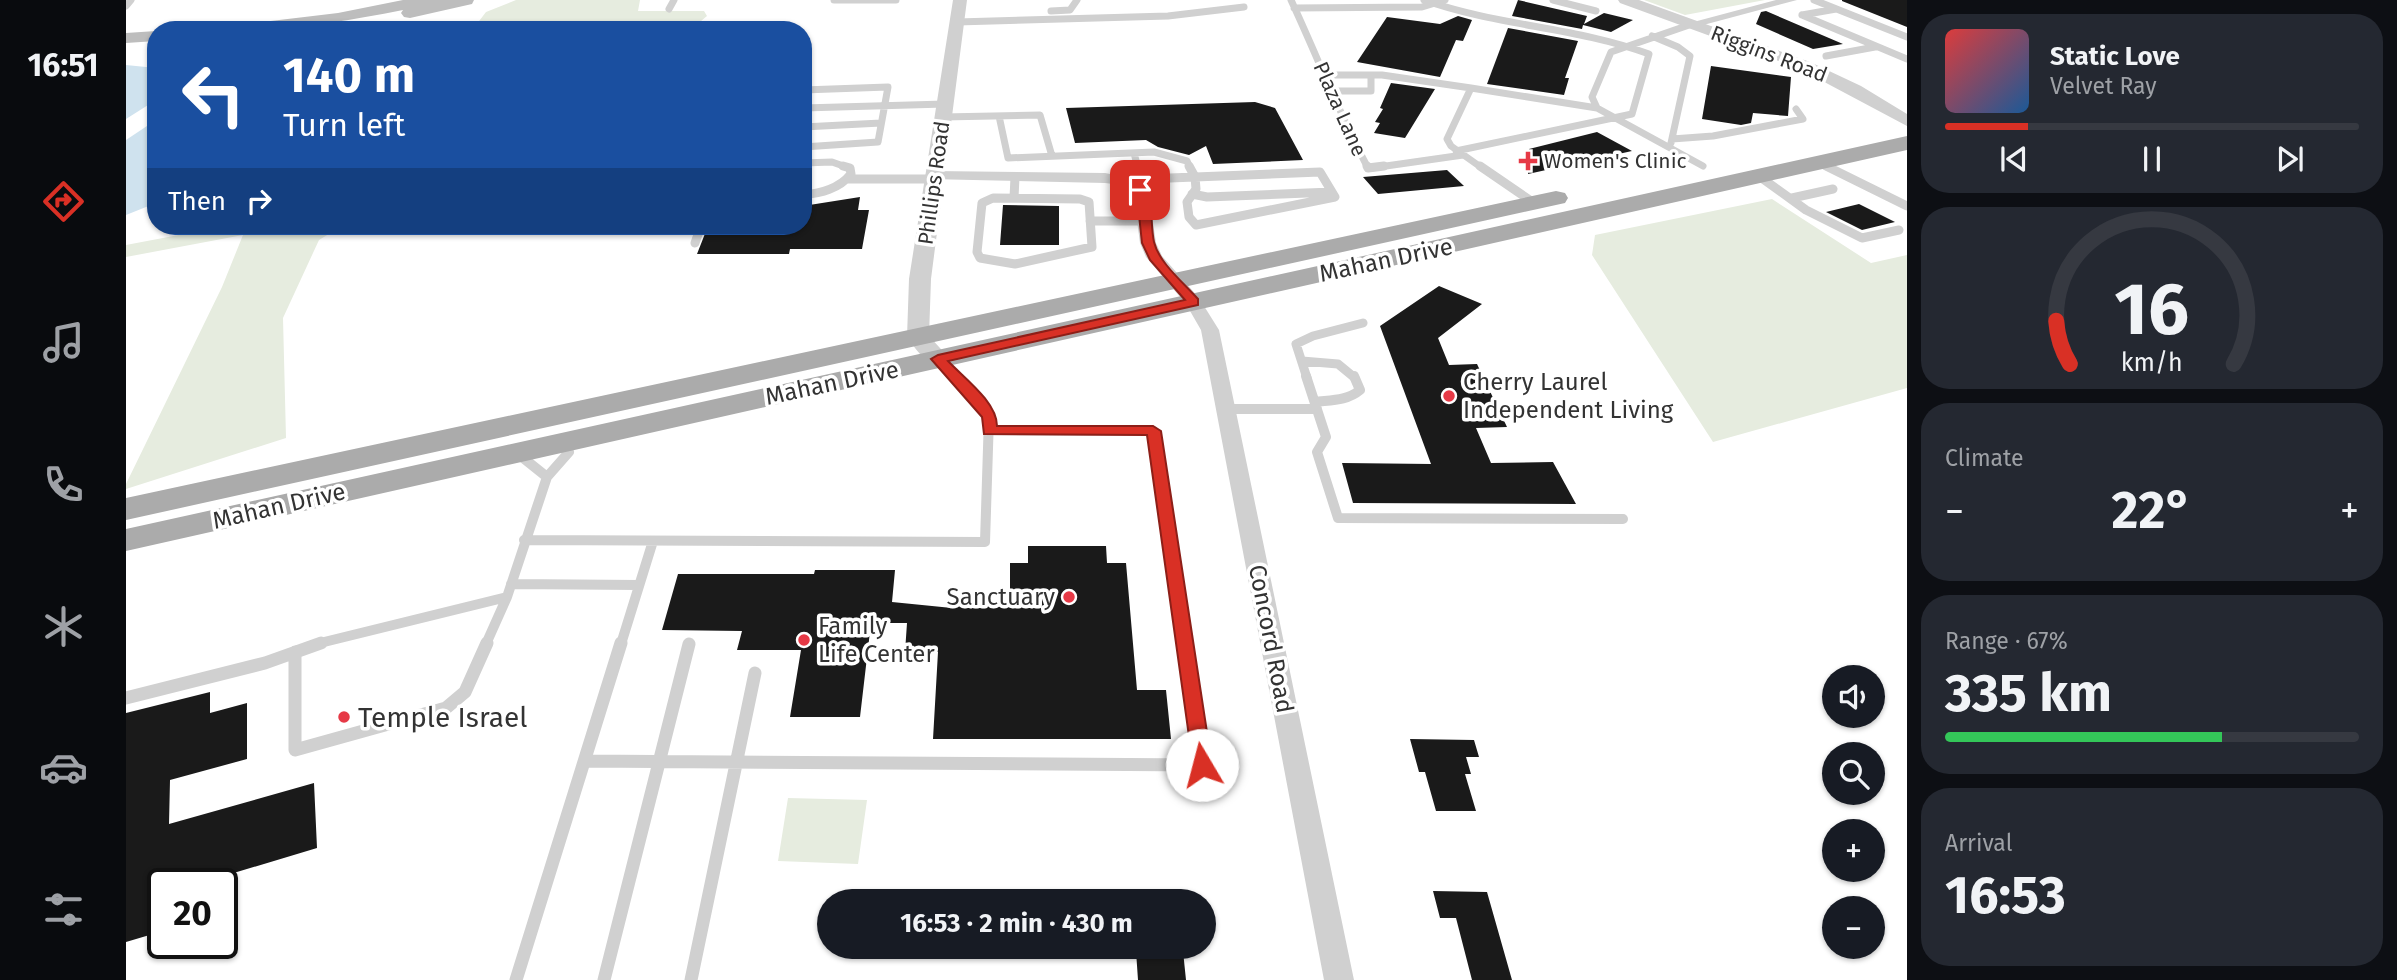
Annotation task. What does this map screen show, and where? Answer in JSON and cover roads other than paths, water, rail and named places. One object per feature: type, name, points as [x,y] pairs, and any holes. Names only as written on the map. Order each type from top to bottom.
[{"type":"main road","points":[[312,21],[429,0]]},
{"type":"main road","points":[[370,21],[466,0]]},
{"type":"main road","points":[[126,38],[147,37]]},
{"type":"main road","points":[[126,48],[147,46]]},
{"type":"main road","name":"Mahan Drive","points":[[928,348],[1175,280],[1907,122]]},
{"type":"main road","name":"Mahan Drive","points":[[126,509],[554,430],[928,348],[1193,302],[1907,143]]},
{"type":"main road","points":[[1703,166],[1728,183]]},
{"type":"main road","points":[[1468,217],[1494,235]]},
{"type":"main road","name":"Mahan Drive","points":[[126,540],[517,453],[554,430]]},
{"type":"street","name":"Riggins Road","points":[[1625,0],[1824,74],[1907,122]]},
{"type":"street","points":[[1692,24],[1791,0]]},
{"type":"street","name":"Phillips Road","points":[[928,348],[920,279],[959,12]]},
{"type":"street","points":[[933,176],[1120,180]]},
{"type":"street","name":"Concord Road","points":[[1120,180],[1140,190],[1148,243],[1154,257],[1193,302],[1210,330],[1339,980]]},
{"type":"lane","points":[[126,6],[131,0]]},
{"type":"lane","points":[[669,9],[674,0]]},
{"type":"lane","points":[[834,0],[896,0]]},
{"type":"lane","points":[[959,12],[1070,10],[1077,0]]},
{"type":"lane","name":"Plaza Lane","points":[[1291,0],[1343,121],[1368,168],[1460,153]]},
{"type":"lane","points":[[1424,0],[1486,20],[1626,44],[1649,54],[1632,114],[1460,153]]},
{"type":"lane","points":[[1294,8],[1414,7],[1445,0]]},
{"type":"lane","points":[[1553,0],[1596,12]]},
{"type":"lane","points":[[1814,0],[1907,37]]},
{"type":"lane","points":[[959,12],[1168,16],[1244,7]]},
{"type":"lane","points":[[1414,7],[1419,20]]},
{"type":"lane","points":[[1836,9],[1802,15],[1907,59]]},
{"type":"lane","points":[[1597,108],[1592,97],[1611,51],[1692,24]]},
{"type":"lane","points":[[1652,36],[1678,47],[1690,56],[1670,149]]},
{"type":"lane","points":[[1826,56],[1877,46]]},
{"type":"lane","points":[[1325,75],[1371,75],[1597,108],[1703,166]]},
{"type":"lane","points":[[1332,91],[1371,91],[1371,75]]},
{"type":"lane","points":[[812,90],[887,87],[878,142],[812,146]]},
{"type":"lane","points":[[1471,88],[1447,139],[1460,153],[1534,203]]},
{"type":"lane","points":[[812,108],[884,105],[999,116],[1040,115],[1052,156]]},
{"type":"lane","points":[[1672,139],[1713,136],[1803,119],[1796,108]]},
{"type":"lane","points":[[999,116],[1008,158],[1153,152],[1186,161],[1195,177],[1196,189],[1187,202],[1189,218],[1196,225],[1335,197],[1320,172],[1195,177],[1141,179],[1120,180]]},
{"type":"lane","points":[[812,126],[881,122]]},
{"type":"lane","points":[[1135,153],[1141,179]]},
{"type":"lane","points":[[812,163],[832,162],[850,168],[849,176]]},
{"type":"lane","points":[[1820,163],[1907,206]]},
{"type":"lane","points":[[812,194],[820,193],[849,176],[933,176]]},
{"type":"lane","points":[[1759,176],[1806,210],[1862,238],[1899,230]]},
{"type":"lane","points":[[1014,198],[1015,177]]},
{"type":"lane","points":[[1792,198],[1833,190]]},
{"type":"lane","points":[[1192,194],[1207,197],[1332,192]]},
{"type":"lane","points":[[993,198],[1080,198],[1089,202],[1090,221],[1092,247],[1015,264],[980,258],[977,252],[982,203],[993,198]]},
{"type":"lane","points":[[1090,221],[1146,221]]},
{"type":"lane","points":[[695,243],[698,235]]},
{"type":"lane","points":[[1363,323],[1313,336],[1296,344],[1326,437],[1317,452],[1338,518],[1623,519]]},
{"type":"lane","points":[[524,540],[985,541],[989,417],[928,348]]},
{"type":"lane","points":[[1226,409],[1316,405],[1354,396],[1360,390],[1350,369],[1332,363],[1302,361]]},
{"type":"lane","points":[[295,652],[295,750],[446,708],[465,692],[507,597],[547,477],[569,452],[554,430]]},
{"type":"lane","points":[[584,761],[1202,765],[1153,431],[989,430]]},
{"type":"lane","points":[[517,453],[547,477]]},
{"type":"lane","points":[[516,980],[653,541]]},
{"type":"lane","points":[[511,584],[639,585]]},
{"type":"lane","points":[[126,698],[265,663],[323,642],[507,597]]},
{"type":"lane","points":[[604,980],[688,644]]},
{"type":"lane","points":[[691,980],[755,673]]},
{"type":"water","points":[[126,65],[147,67],[147,106],[126,119]]},
{"type":"water","points":[[147,126],[147,207],[126,215],[126,140]]},
{"type":"place","name":"Women's Clinic","points":[[1528,161]]},
{"type":"place","name":"Cherry Laurel Independent Living","points":[[1449,396]]},
{"type":"place","name":"Sanctuary","points":[[1069,597]]},
{"type":"place","name":"Family Life Center","points":[[804,640]]},
{"type":"place","name":"Temple Israel","points":[[344,717]]}]
